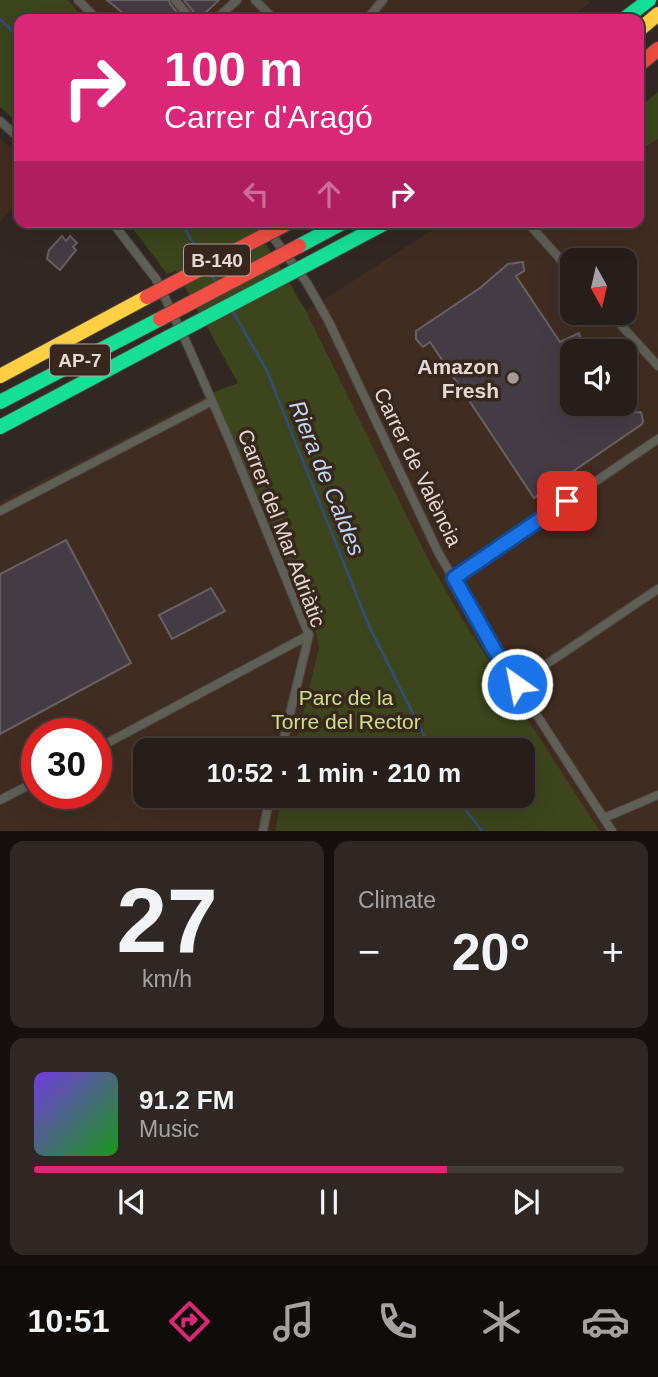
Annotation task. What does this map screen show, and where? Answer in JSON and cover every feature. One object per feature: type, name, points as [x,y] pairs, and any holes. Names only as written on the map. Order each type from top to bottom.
[{"type":"highway","points":[[618,14],[635,0]]},
{"type":"highway","points":[[631,14],[649,0]]},
{"type":"highway","points":[[644,26],[658,14]]},
{"type":"highway","points":[[644,61],[658,49]]},
{"type":"highway","name":"B-140","points":[[0,376],[277,228]]},
{"type":"highway","name":"AP-7","points":[[0,402],[333,228]]},
{"type":"highway","name":"AP-7","points":[[0,427],[376,228]]},
{"type":"street","points":[[78,0],[92,14]]},
{"type":"street","points":[[175,0],[187,14]]},
{"type":"street","points":[[222,14],[237,0]]},
{"type":"street","points":[[255,0],[269,14]]},
{"type":"street","points":[[371,14],[383,0]]},
{"type":"street","points":[[0,121],[14,134]]},
{"type":"street","name":"Carrer del Mar Adriàtic","points":[[117,228],[156,279],[230,442],[309,635],[284,738]]},
{"type":"street","name":"Carrer de València","points":[[266,228],[307,283],[325,314],[438,552],[494,649],[612,831]]},
{"type":"street","points":[[532,228],[560,259]]},
{"type":"street","points":[[622,326],[658,366]]},
{"type":"street","points":[[0,511],[212,401]]},
{"type":"street","points":[[454,578],[658,439]]},
{"type":"street","points":[[517,684],[658,589]]},
{"type":"street","points":[[112,740],[309,635]]},
{"type":"street","points":[[0,800],[21,789]]},
{"type":"street","points":[[604,818],[658,795]]},
{"type":"street","points":[[263,831],[268,808]]},
{"type":"shaded area","points":[[68,0],[588,0],[590,3],[574,14],[80,14]]},
{"type":"shaded area","points":[[0,138],[14,151],[14,206],[0,222]]},
{"type":"shaded area","points":[[658,139],[658,831],[600,831],[463,620],[431,565],[306,311],[436,228],[644,228],[644,149]]},
{"type":"shaded area","points":[[214,392],[316,633],[319,647],[297,738],[133,738],[133,808],[280,808],[275,831],[0,831],[0,502]]},
{"type":"green space","points":[[0,0],[68,0],[80,14],[14,14],[14,120],[0,107]]},
{"type":"green space","points":[[658,92],[658,139],[644,148],[644,103]]},
{"type":"green space","name":"Parc de la Torre del Rector","points":[[132,228],[256,228],[306,311],[431,565],[463,620],[600,831],[275,831],[280,808],[535,808],[535,738],[297,738],[319,647],[316,633],[214,392],[238,383],[176,271],[167,274]]},
{"type":"building","points":[[107,0],[169,0],[179,14],[124,14]]},
{"type":"building","points":[[184,0],[219,0],[204,14],[195,14]]},
{"type":"building","points":[[62,236],[66,241],[70,236],[77,243],[73,247],[76,250],[60,270],[47,259],[49,250]]},
{"type":"building","name":"Amazon Fresh","points":[[523,262],[524,271],[516,276],[560,342],[560,416],[637,416],[637,412],[641,412],[643,421],[534,498],[430,342],[423,347],[416,339],[416,331],[480,288],[508,264]]},
{"type":"building","name":"Amazon Fresh","points":[[579,333],[581,339],[566,339]]},
{"type":"building","points":[[66,540],[131,663],[30,718],[21,718],[21,723],[0,734],[0,574]]},
{"type":"building","points":[[211,588],[225,611],[172,639],[159,615]]},
{"type":"waterway","name":"Riera de Caldes","points":[[0,19],[14,33]]},
{"type":"waterway","name":"Riera de Caldes","points":[[184,228],[203,260]]},
{"type":"waterway","name":"Riera de Caldes","points":[[208,269],[217,284]]},
{"type":"waterway","name":"Riera de Caldes","points":[[231,308],[267,371],[369,626],[425,738]]},
{"type":"waterway","name":"Riera de Caldes","points":[[464,808],[482,831]]},
{"type":"traffic: fast","points":[[631,14],[649,0]]},
{"type":"traffic: fast","points":[[299,246],[333,228]]},
{"type":"traffic: fast","points":[[310,263],[376,228]]},
{"type":"traffic: fast","points":[[167,338],[310,263]]},
{"type":"traffic: fast","points":[[0,402],[160,319]]},
{"type":"traffic: fast","points":[[0,427],[167,338]]},
{"type":"traffic: slow","points":[[644,26],[658,14]]},
{"type":"traffic: slow","points":[[0,376],[147,297]]},
{"type":"traffic: jam","points":[[644,61],[658,49]]},
{"type":"traffic: jam","points":[[147,297],[278,228]]},
{"type":"traffic: jam","points":[[160,319],[299,246]]},
{"type":"place","name":"Amazon Fresh","points":[[513,378]]},
{"type":"route","points":[[517,684],[454,578],[567,501]]}]
